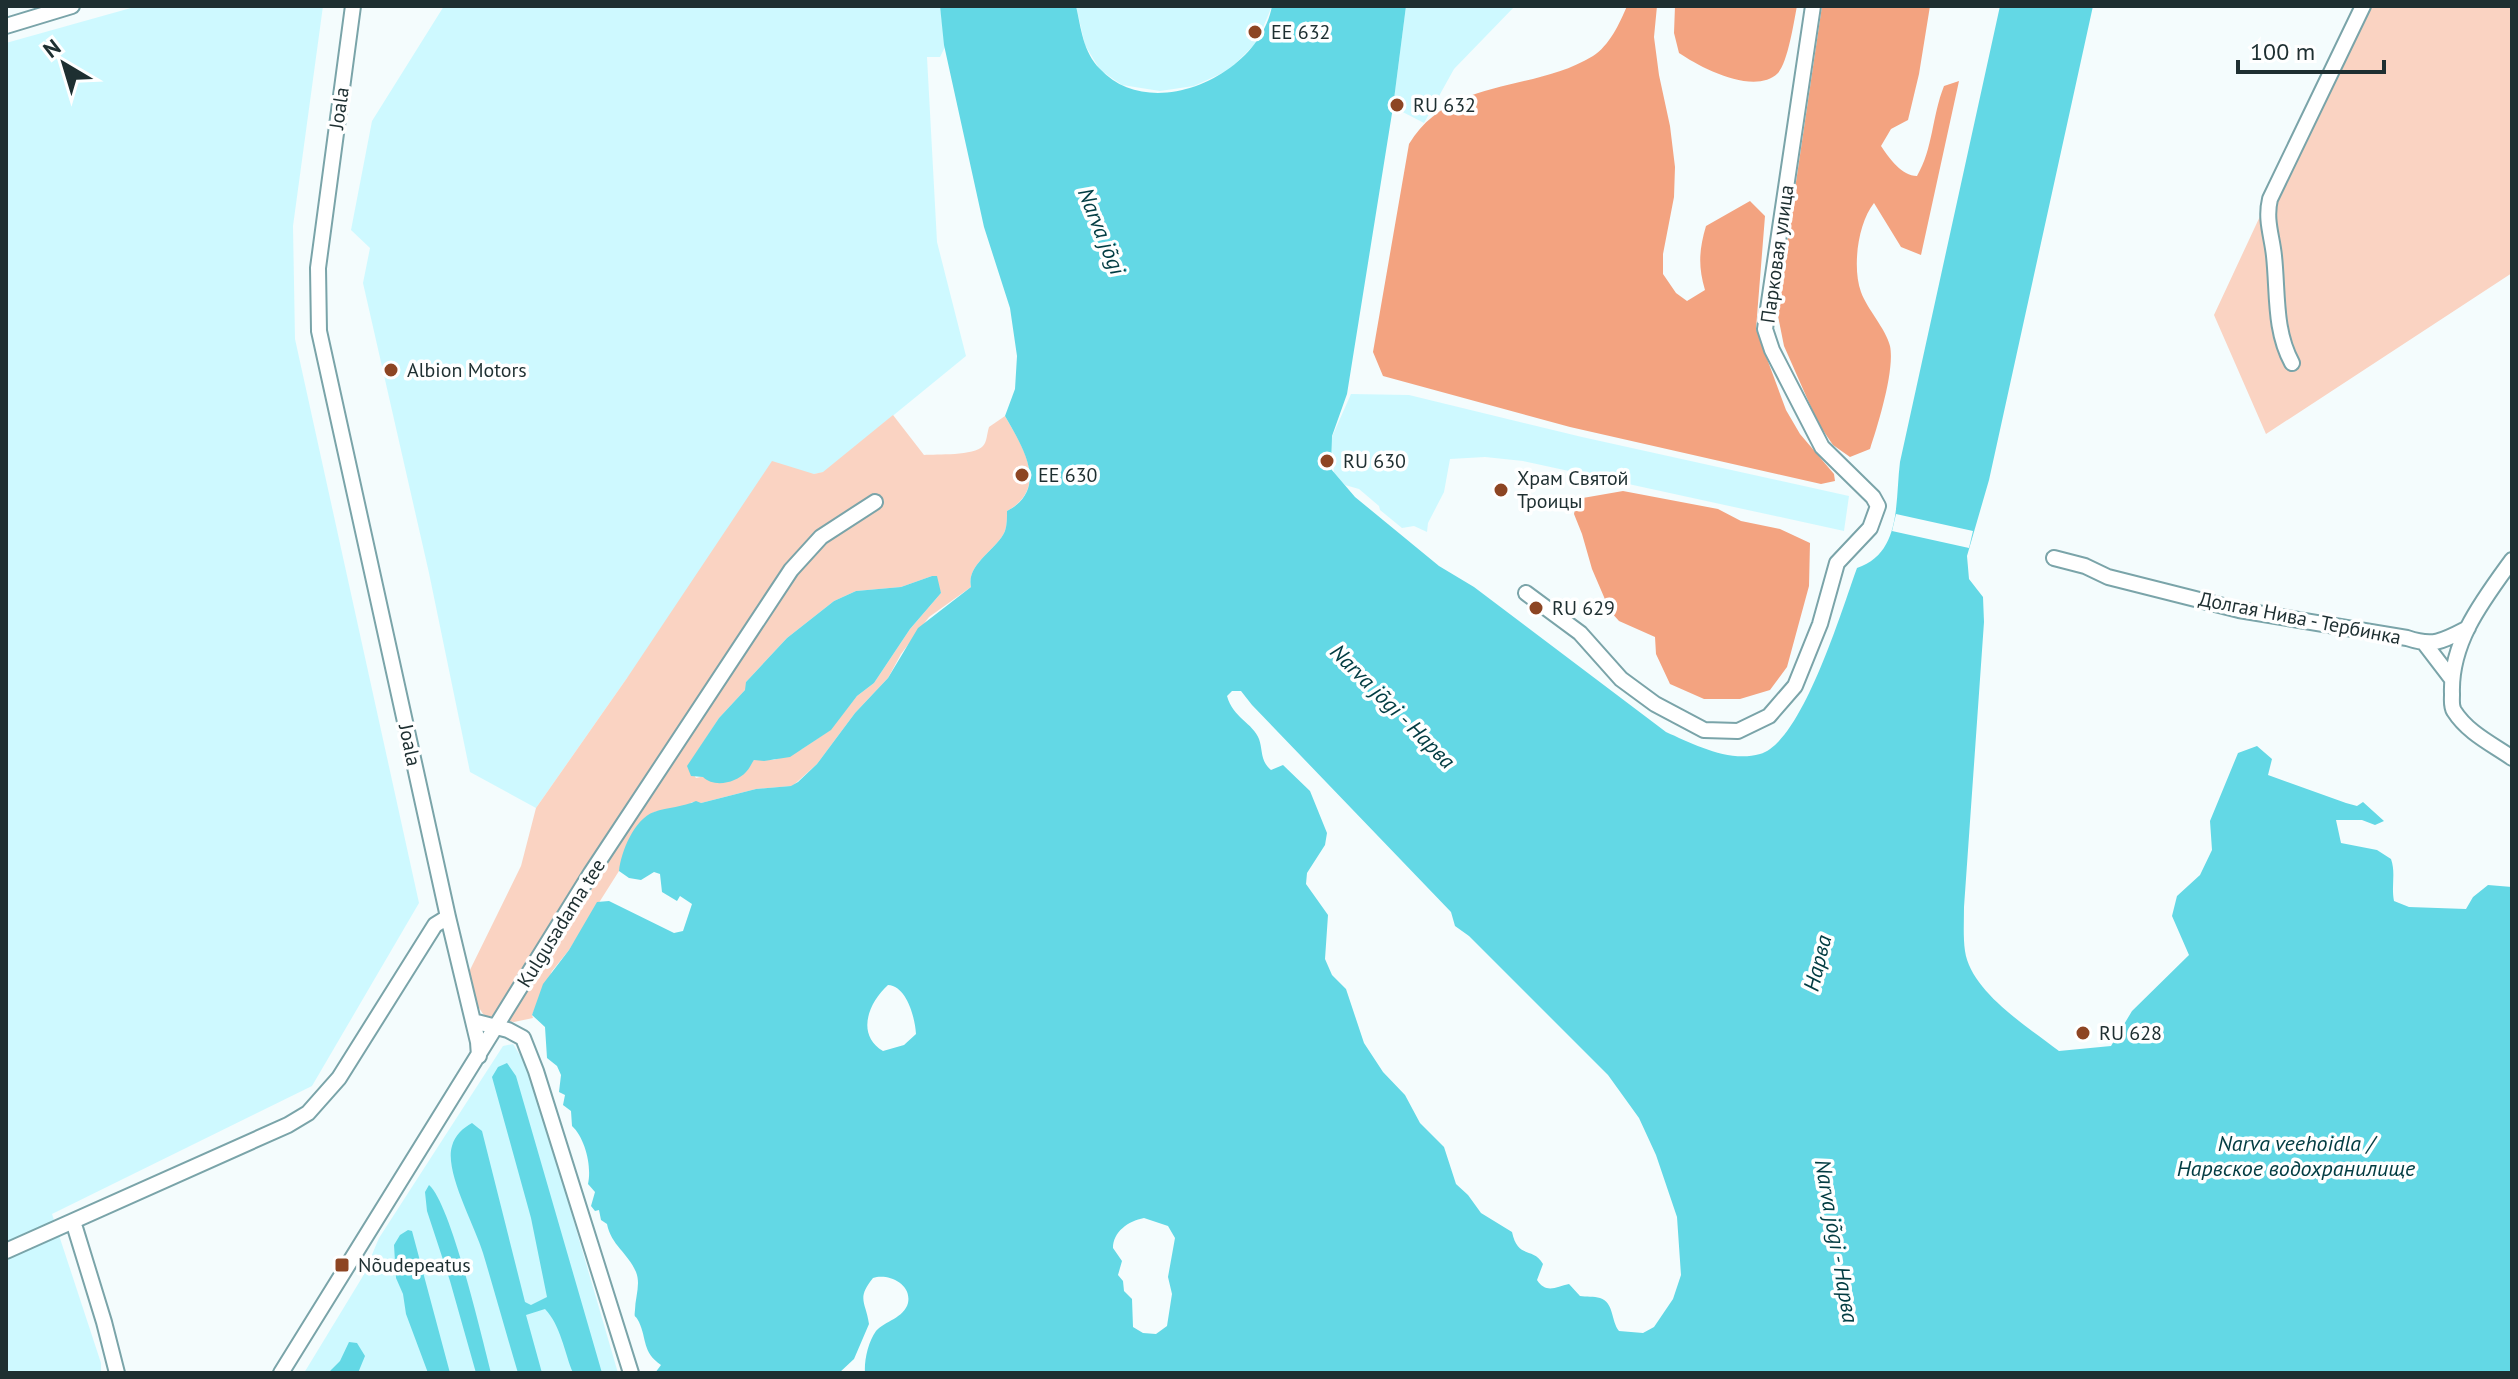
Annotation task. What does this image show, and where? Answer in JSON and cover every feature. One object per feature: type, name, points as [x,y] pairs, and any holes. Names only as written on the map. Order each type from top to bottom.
[{"type":"street","points":[[6,26],[72,6]]},
{"type":"street","name":"Joala","points":[[353,6],[318,268],[319,331],[479,1056]]},
{"type":"street","name":"Парковая улица","points":[[1526,593],[1580,633],[1633,689],[1678,718],[1704,730],[1738,731],[1761,721],[1786,699],[1799,678],[1820,624],[1837,563],[1870,528],[1878,506],[1873,497],[1822,447],[1772,350],[1765,329],[1813,6]]},
{"type":"street","points":[[2292,363],[2280,336],[2273,246],[2266,214],[2270,199],[2363,6]]},
{"type":"street","name":"Kulgusadama tee","points":[[281,1373],[591,873],[791,570],[821,537],[875,502]]},
{"type":"street","name":"Долгая Нива - Тербинка","points":[[2054,558],[2085,566],[2108,577],[2229,607],[2407,638],[2425,644],[2444,640],[2468,628]]},
{"type":"street","points":[[2512,560],[2478,608],[2451,678],[2452,708],[2473,732],[2512,758]]},
{"type":"street","points":[[2425,644],[2451,678]]},
{"type":"street","points":[[6,1251],[288,1125],[308,1113],[339,1078],[435,925],[448,917]]},
{"type":"street","points":[[473,1021],[508,1030],[523,1038],[528,1049],[631,1373]]},
{"type":"street","points":[[73,1221],[117,1373]]},
{"type":"shaded area","points":[[138,6],[323,6],[293,226],[295,339],[419,903],[312,1086],[52,1214],[101,1363],[101,1373],[6,1373],[6,43]]},
{"type":"shaded area","points":[[444,6],[940,6],[945,47],[940,57],[927,57],[937,242],[966,356],[824,472],[814,474],[627,678],[536,808],[470,772],[429,573],[363,283],[370,248],[351,230],[372,121]]},
{"type":"shaded area","points":[[1076,6],[1272,6],[1257,42],[1229,70],[1194,86],[1160,91],[1122,85],[1100,70],[1085,45]]},
{"type":"shaded area","points":[[1406,6],[1515,6],[1454,69],[1424,123],[1393,107]]},
{"type":"shaded area","points":[[1627,6],[1657,6],[1654,37],[1675,167],[1663,274],[1676,293],[1687,301],[1705,290],[1700,258],[1706,226],[1750,201],[1765,216],[1756,329],[1786,410],[1800,434],[1834,474],[1835,481],[1821,484],[1570,427],[1383,376],[1373,352],[1409,144],[1427,122],[1447,107],[1470,96],[1570,68],[1593,56],[1609,40]]},
{"type":"shaded area","points":[[1675,6],[1797,6],[1782,68],[1768,79],[1742,81],[1714,72],[1689,59],[1679,53],[1674,33]]},
{"type":"shaded area","points":[[1822,6],[1930,6],[1908,120],[1891,129],[1881,146],[1906,173],[1917,176],[1926,155],[1944,86],[1959,81],[1921,255],[1901,247],[1874,203],[1860,233],[1858,282],[1864,299],[1888,339],[1891,356],[1885,398],[1870,449],[1850,457],[1833,445],[1818,423],[1784,346],[1777,311]]},
{"type":"shaded area","points":[[2358,6],[2512,6],[2512,273],[2266,434],[2214,315]]},
{"type":"shaded area","points":[[1351,394],[1409,395],[1849,496],[1844,531],[1523,461],[1485,457],[1450,459],[1444,492],[1428,523],[1427,532],[1414,526],[1402,528],[1359,489],[1345,485],[1334,473],[1331,439]]},
{"type":"shaded area","points":[[893,415],[924,455],[964,453],[978,449],[985,442],[989,427],[1005,416],[1019,440],[1030,478],[1020,501],[1007,511],[1006,529],[1001,538],[973,571],[971,587],[929,617],[901,654],[888,678],[855,713],[817,764],[792,786],[756,789],[701,803],[692,802],[688,806],[654,812],[644,819],[630,837],[619,871],[569,950],[552,971],[533,1018],[514,1022],[489,1018],[472,997],[468,974],[521,866],[536,808],[772,461],[814,474],[823,472]],"holes":[[[932,576],[941,593],[910,629],[874,683],[857,696],[830,730],[802,749],[774,760],[754,760],[749,766],[696,778],[688,766],[719,718],[746,689],[746,682],[787,638],[834,601],[856,591],[901,587]]]},
{"type":"shaded area","points":[[1623,491],[1718,509],[1741,521],[1780,529],[1810,543],[1809,586],[1787,667],[1770,690],[1740,699],[1704,699],[1670,684],[1656,654],[1655,637],[1619,621],[1610,611],[1574,514],[1577,499]]},
{"type":"shaded area","points":[[513,1044],[530,1071],[618,1373],[304,1373],[363,1276],[379,1238],[503,1046]]},
{"type":"water","name":"Narva veehoidla / Нарвское водохранилище","points":[[940,6],[1076,6],[1086,47],[1100,69],[1122,85],[1147,92],[1173,92],[1200,84],[1225,71],[1247,53],[1263,31],[1272,6],[1406,6],[1347,394],[1332,436],[1331,469],[1355,497],[1439,566],[1474,587],[1666,732],[1712,751],[1748,756],[1760,754],[1776,745],[1791,726],[1819,672],[1857,568],[1872,561],[1882,551],[1894,524],[1900,462],[2000,6],[2093,6],[1989,480],[1967,556],[1969,579],[1983,597],[1984,622],[1964,907],[1964,946],[1969,966],[1989,994],[2017,1020],[2059,1051],[2111,1046],[2132,1011],[2189,955],[2172,916],[2177,896],[2200,875],[2212,850],[2210,821],[2238,753],[2257,746],[2272,759],[2268,775],[2346,803],[2357,806],[2363,802],[2384,821],[2375,825],[2362,820],[2336,820],[2341,843],[2377,850],[2391,859],[2394,901],[2409,907],[2466,909],[2473,897],[2488,885],[2512,887],[2512,1373],[865,1373],[873,1335],[903,1312],[908,1303],[902,1285],[891,1278],[879,1277],[873,1278],[863,1296],[869,1324],[854,1359],[839,1373],[655,1373],[661,1365],[648,1350],[635,1316],[636,1272],[612,1238],[607,1224],[601,1220],[599,1210],[595,1211],[591,1206],[595,1192],[588,1184],[586,1153],[581,1138],[572,1126],[571,1111],[563,1105],[565,1095],[559,1092],[561,1075],[557,1066],[547,1058],[545,1027],[532,1015],[543,984],[569,950],[597,902],[609,901],[674,933],[683,931],[692,904],[680,896],[677,901],[662,892],[660,874],[654,872],[641,880],[629,878],[619,871],[622,855],[640,822],[654,812],[696,801],[701,803],[756,789],[791,786],[798,782],[817,764],[855,713],[888,678],[918,628],[971,587],[977,564],[1005,531],[1007,511],[1020,502],[1027,491],[1030,479],[1028,466],[1019,440],[1005,416],[1015,389],[1017,356],[1010,308],[984,227],[944,45]],"holes":[[[1232,691],[1241,691],[1451,912],[1455,926],[1469,936],[1608,1075],[1639,1118],[1656,1155],[1677,1217],[1681,1275],[1673,1299],[1654,1327],[1643,1333],[1619,1331],[1605,1300],[1580,1296],[1569,1284],[1544,1287],[1537,1280],[1543,1264],[1539,1259],[1522,1250],[1512,1232],[1481,1213],[1456,1184],[1444,1147],[1420,1123],[1405,1095],[1383,1072],[1364,1043],[1346,989],[1332,975],[1325,959],[1328,915],[1306,884],[1307,873],[1325,845],[1327,833],[1310,791],[1283,765],[1271,770],[1267,767],[1256,733],[1230,704],[1227,696]],[[888,985],[900,991],[912,1012],[916,1034],[904,1045],[883,1051],[875,1044],[867,1028],[871,1010]],[[1138,1219],[1168,1226],[1175,1238],[1168,1277],[1172,1294],[1167,1326],[1156,1334],[1143,1333],[1133,1327],[1132,1299],[1124,1291],[1123,1281],[1118,1275],[1122,1261],[1113,1248],[1119,1232]]]},
{"type":"water","points":[[937,576],[941,593],[910,629],[874,683],[857,696],[831,730],[790,757],[754,760],[742,776],[731,781],[719,783],[691,776],[687,766],[719,718],[745,690],[746,682],[787,638],[834,601],[856,591],[901,587]]},
{"type":"water","points":[[507,1063],[516,1076],[602,1373],[573,1373],[559,1331],[545,1309],[526,1315],[542,1373],[518,1373],[483,1253],[456,1184],[452,1169],[452,1146],[460,1132],[472,1123],[482,1131],[525,1302],[531,1305],[547,1297],[531,1218],[492,1077],[498,1067]]},
{"type":"water","points":[[429,1185],[438,1197],[456,1244],[491,1373],[476,1373],[427,1211],[425,1192]]},
{"type":"water","points":[[412,1231],[450,1373],[428,1373],[406,1314],[403,1294],[396,1278],[394,1245],[400,1235]]},
{"type":"water","points":[[349,1342],[357,1343],[365,1356],[358,1373],[328,1373],[340,1361]]},
{"type":"pier","points":[[1896,514],[1973,531],[1969,548],[1892,531]]},
{"type":"place","name":"EE 632","points":[[1255,32]]},
{"type":"place","name":"RU 632","points":[[1397,105]]},
{"type":"place","name":"Albion Motors","points":[[391,370]]},
{"type":"place","name":"RU 630","points":[[1327,461]]},
{"type":"place","name":"EE 630","points":[[1022,475]]},
{"type":"place","name":"Храм Святой Троицы","points":[[1501,490]]},
{"type":"place","name":"RU 629","points":[[1536,608]]},
{"type":"place","name":"RU 628","points":[[2083,1033]]},
{"type":"place","name":"Nõudepeatus","points":[[342,1265]]},
{"type":"water label","name":"Narva jõgi","points":[[1102,231]]},
{"type":"water label","name":"Narva jõgi - Нарва","points":[[1393,706]]},
{"type":"water label","name":"Нарва","points":[[1817,963]]},
{"type":"water label","name":"Narva jõgi - Нарва","points":[[1837,1241]]}]
